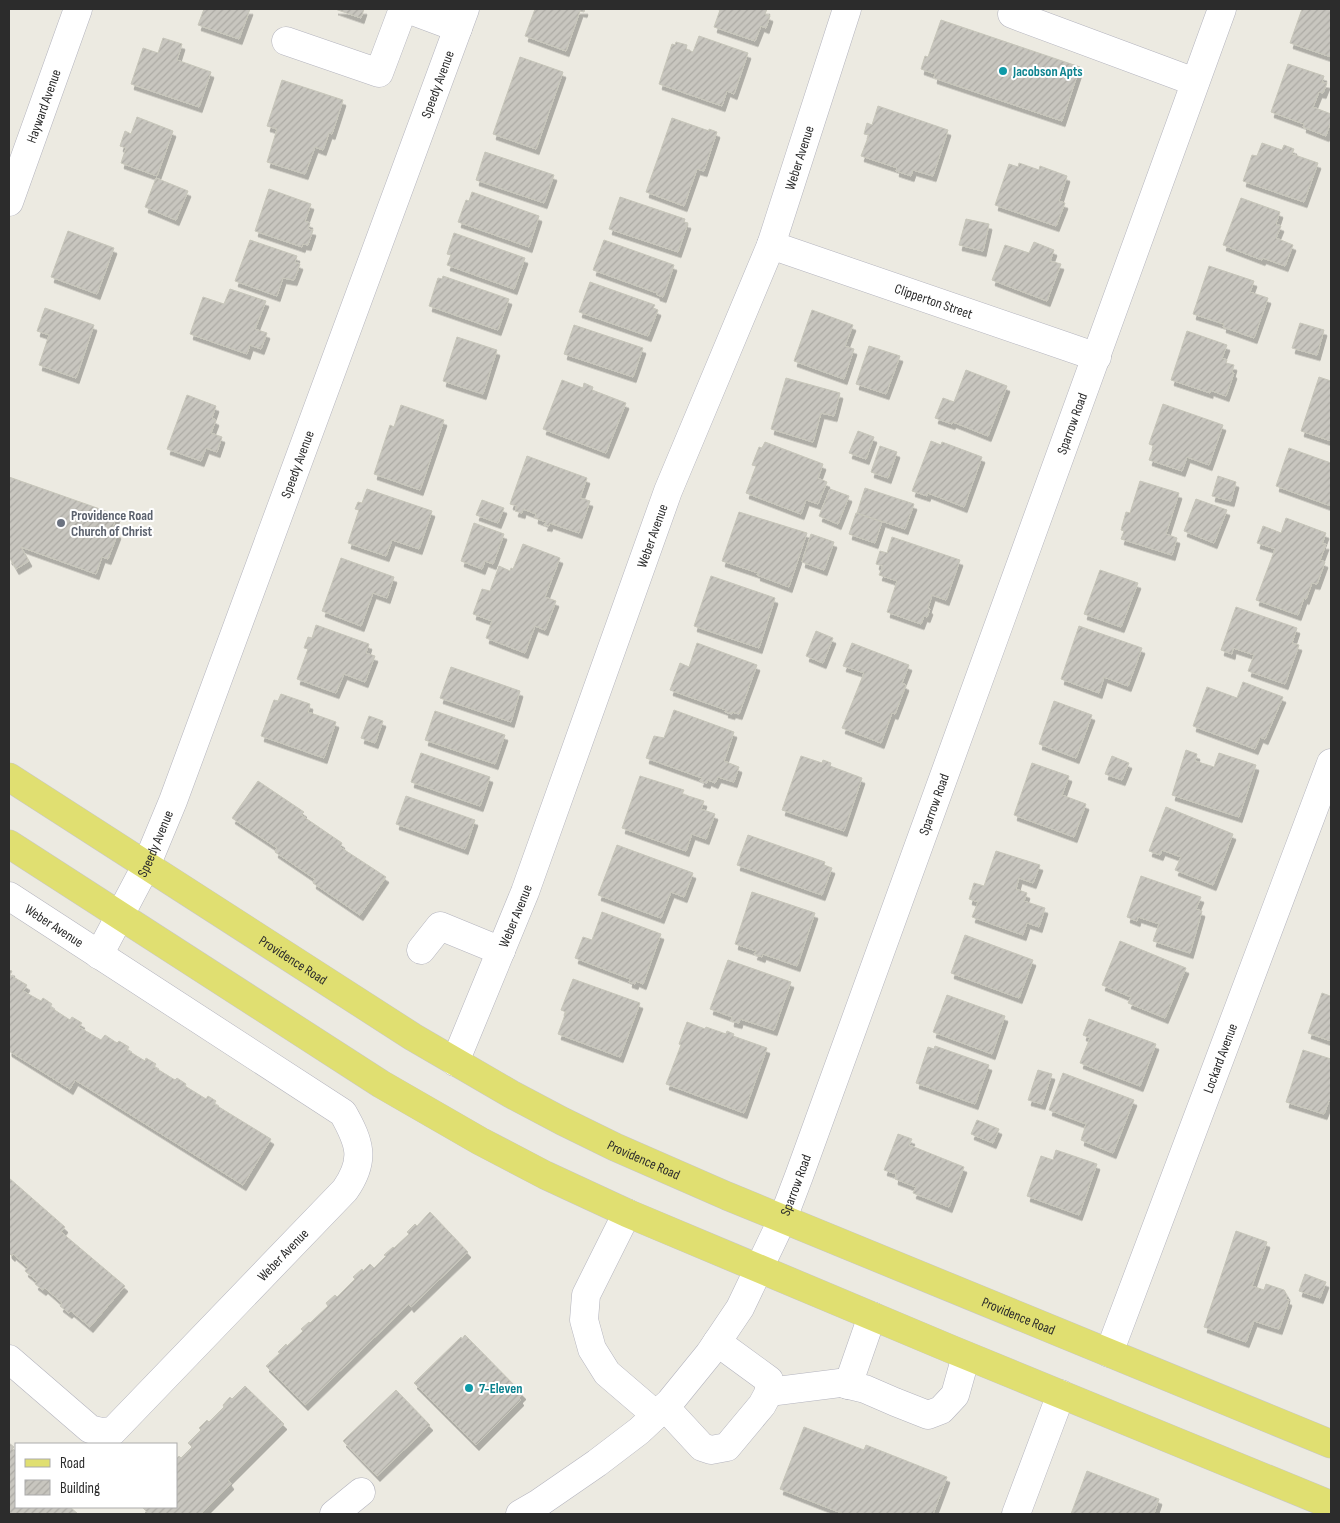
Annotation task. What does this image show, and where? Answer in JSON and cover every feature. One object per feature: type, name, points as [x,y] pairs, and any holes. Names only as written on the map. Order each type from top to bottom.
[{"type":"main road","name":"Providence Road","points":[[9,777],[366,1008],[519,1099],[615,1147],[728,1196],[1331,1444]]},
{"type":"main road","points":[[9,844],[373,1079],[429,1112],[545,1175],[628,1213],[966,1356],[1331,1505]]},
{"type":"street","name":"Hayward Avenue","points":[[9,202],[78,9]]},
{"type":"street","points":[[286,41],[379,73],[403,9]]},
{"type":"street","points":[[407,9],[461,18]]},
{"type":"street","name":"Weber Avenue","points":[[456,1062],[528,883],[668,491],[771,245],[847,9]]},
{"type":"street","name":"Sparrow Road","points":[[520,1514],[539,1503],[597,1462],[639,1431],[661,1411],[704,1361],[740,1308],[784,1218],[1222,9]]},
{"type":"street","points":[[1012,14],[1195,82]]},
{"type":"street","name":"Speedy Avenue","points":[[120,916],[146,866],[177,792],[461,18]]},
{"type":"street","name":"Clipperton Street","points":[[771,245],[1097,356]]},
{"type":"street","name":"Lockard Avenue","points":[[1109,1353],[1331,763]]},
{"type":"street","name":"Weber Avenue","points":[[9,896],[343,1113],[356,1136],[359,1158],[352,1180],[346,1190],[112,1431],[101,1432],[90,1429],[9,1359]]},
{"type":"street","name":"Weber Avenue","points":[[99,955],[120,916]]},
{"type":"street","points":[[421,950],[440,926],[501,951]]},
{"type":"street","points":[[628,1213],[586,1295],[584,1320],[592,1349],[607,1373],[661,1411],[702,1447],[711,1450],[728,1447],[762,1405],[769,1392],[769,1380],[717,1342]]},
{"type":"street","points":[[848,1385],[872,1316]]},
{"type":"street","points":[[769,1392],[840,1383],[865,1389],[928,1415],[941,1410],[955,1394],[966,1356]]},
{"type":"street","points":[[1016,1514],[1061,1394]]},
{"type":"street","points":[[334,1514],[361,1492]]},
{"type":"building","points":[[204,9],[250,9],[239,39],[198,25]]},
{"type":"building","points":[[335,9],[364,9],[361,18]]},
{"type":"building","points":[[535,9],[585,9],[584,12],[580,11],[566,51],[525,36]]},
{"type":"building","points":[[716,9],[767,9],[765,14],[770,16],[766,28],[761,26],[755,41],[714,27],[720,10]]},
{"type":"building","points":[[1302,9],[1331,9],[1331,57],[1290,43]]},
{"type":"building","name":"Jacobson Apts","points":[[941,20],[1080,67],[1062,121],[934,78],[935,74],[921,69],[925,56],[928,57]]},
{"type":"building","points":[[699,36],[748,53],[734,94],[727,91],[722,106],[659,84],[672,44],[675,45],[676,42],[687,45],[686,49],[693,52]]},
{"type":"building","points":[[163,38],[182,44],[177,60],[211,72],[199,107],[131,84],[143,48],[158,53]]},
{"type":"building","points":[[520,57],[563,72],[536,149],[493,134]]},
{"type":"building","points":[[1288,64],[1324,76],[1322,82],[1327,83],[1323,93],[1319,92],[1313,107],[1331,114],[1331,121],[1326,136],[1303,127],[1304,124],[1271,112]]},
{"type":"building","points":[[282,80],[343,100],[332,134],[329,133],[323,150],[315,147],[305,174],[267,162],[277,129],[267,126]]},
{"type":"building","points":[[878,106],[948,130],[933,176],[913,170],[911,176],[896,171],[897,168],[861,156],[869,135],[864,134],[867,123],[872,125]]},
{"type":"building","points":[[137,117],[173,131],[157,176],[121,163],[126,148],[120,146],[125,131],[131,134]]},
{"type":"building","points":[[672,118],[717,132],[704,171],[697,169],[684,206],[646,192]]},
{"type":"building","points":[[1262,143],[1282,150],[1284,145],[1294,149],[1292,154],[1318,163],[1304,202],[1243,181],[1252,155],[1257,156]]},
{"type":"building","points":[[485,152],[554,175],[544,203],[476,180]]},
{"type":"building","points":[[1019,163],[1039,170],[1040,166],[1067,176],[1059,201],[1065,203],[1056,226],[995,205],[1009,164],[1018,167]]},
{"type":"building","points":[[156,178],[188,191],[176,220],[145,207]]},
{"type":"building","points":[[269,189],[311,204],[305,221],[310,223],[308,229],[313,230],[308,245],[303,244],[302,247],[255,231]]},
{"type":"building","points":[[472,192],[539,216],[529,247],[458,222],[466,200],[469,201]]},
{"type":"building","points":[[620,197],[685,219],[684,222],[688,223],[678,252],[609,229]]},
{"type":"building","points":[[1241,198],[1280,212],[1276,224],[1281,226],[1276,238],[1293,245],[1285,266],[1263,258],[1262,260],[1223,245]]},
{"type":"building","points":[[966,219],[989,224],[983,251],[959,245]]},
{"type":"building","points":[[68,231],[114,248],[97,294],[51,277]]},
{"type":"building","points":[[454,233],[525,258],[514,289],[447,265],[451,255],[447,254]]},
{"type":"building","points":[[250,240],[297,256],[295,262],[300,264],[294,280],[283,278],[277,296],[235,281]]},
{"type":"building","points":[[604,240],[674,265],[663,297],[657,295],[657,293],[593,270]]},
{"type":"building","points":[[1034,242],[1054,250],[1050,261],[1061,264],[1047,301],[992,280],[1005,245],[1029,253]]},
{"type":"building","points":[[1209,266],[1254,281],[1250,292],[1268,298],[1254,338],[1223,327],[1224,324],[1193,314]]},
{"type":"building","points":[[443,276],[509,299],[498,330],[429,306],[438,278],[442,279]]},
{"type":"building","points":[[590,282],[655,305],[653,308],[658,310],[648,336],[579,312]]},
{"type":"building","points":[[230,289],[266,301],[255,329],[267,333],[261,349],[250,345],[247,354],[190,334],[203,297],[224,304]]},
{"type":"building","points":[[45,308],[94,325],[76,378],[39,365],[49,335],[37,331]]},
{"type":"building","points":[[812,310],[853,325],[845,346],[854,349],[844,379],[794,361]]},
{"type":"building","points":[[1300,323],[1324,330],[1317,355],[1292,348]]},
{"type":"building","points":[[574,325],[643,348],[633,377],[564,354]]},
{"type":"building","points":[[1187,331],[1227,345],[1222,358],[1227,360],[1226,363],[1234,365],[1232,372],[1234,373],[1226,396],[1210,390],[1210,393],[1171,380]]},
{"type":"building","points":[[457,337],[497,350],[483,394],[443,381]]},
{"type":"building","points":[[869,346],[900,356],[886,394],[856,384]]},
{"type":"building","points":[[966,370],[1007,386],[988,436],[953,422],[952,424],[935,418],[943,398],[954,402]]},
{"type":"building","points":[[1319,377],[1331,381],[1331,441],[1301,431]]},
{"type":"building","points":[[786,378],[840,393],[834,416],[821,413],[813,442],[771,429]]},
{"type":"building","points":[[562,380],[583,388],[584,383],[593,387],[592,390],[626,403],[606,453],[543,429]]},
{"type":"building","points":[[187,395],[216,406],[212,418],[216,420],[211,433],[222,437],[217,452],[206,448],[201,461],[167,449]]},
{"type":"building","points":[[1163,404],[1223,425],[1209,465],[1187,457],[1182,471],[1149,460],[1154,446],[1149,444]]},
{"type":"building","points":[[401,405],[444,420],[420,490],[374,474],[390,425],[394,427]]},
{"type":"building","points":[[858,431],[874,437],[866,459],[849,453]]},
{"type":"building","points":[[931,441],[941,445],[942,442],[982,457],[964,507],[928,493],[927,496],[912,491]]},
{"type":"building","points":[[765,442],[823,464],[818,478],[827,482],[818,504],[806,500],[801,514],[746,493],[756,466],[752,465],[759,447],[762,448]]},
{"type":"building","points":[[880,446],[897,452],[888,478],[871,472]]},
{"type":"building","points":[[1289,448],[1331,463],[1331,506],[1276,486]]},
{"type":"building","points":[[527,456],[587,478],[580,498],[590,501],[579,533],[550,523],[549,526],[544,525],[546,522],[535,518],[536,514],[523,509],[522,513],[515,511],[517,506],[510,504]]},
{"type":"building","points":[[1218,476],[1236,482],[1231,501],[1212,496]]},
{"type":"building","name":"Providence Road Church of Christ","points":[[9,477],[117,515],[112,530],[118,533],[108,559],[102,557],[96,574],[21,547],[29,561],[16,569],[9,559]]},
{"type":"building","points":[[1140,481],[1179,493],[1166,534],[1177,538],[1172,555],[1121,539],[1124,531],[1121,530],[1126,512],[1130,513]]},
{"type":"building","points":[[865,488],[914,504],[905,529],[857,513]]},
{"type":"building","points":[[367,489],[432,511],[419,549],[392,540],[386,556],[348,543],[359,510],[355,509],[358,502],[362,503]]},
{"type":"building","points":[[830,489],[849,496],[838,524],[819,516]]},
{"type":"building","points":[[1196,499],[1227,510],[1214,543],[1184,531]]},
{"type":"building","points":[[482,500],[504,508],[498,523],[476,515]]},
{"type":"building","points":[[739,512],[807,533],[789,587],[757,575],[758,573],[722,561]]},
{"type":"building","points":[[856,513],[882,522],[875,543],[849,534]]},
{"type":"building","points":[[1286,518],[1326,533],[1322,544],[1326,544],[1320,560],[1325,562],[1317,584],[1312,583],[1298,615],[1256,600],[1275,549],[1257,543],[1263,526],[1281,533]]},
{"type":"building","points":[[474,523],[504,534],[493,564],[485,561],[482,569],[461,561]]},
{"type":"building","points":[[811,534],[834,542],[824,570],[802,562]]},
{"type":"building","points":[[892,537],[960,560],[946,600],[932,595],[927,617],[924,616],[921,624],[887,612],[897,581],[879,575],[883,566],[876,564],[880,551],[887,553]]},
{"type":"building","points":[[523,544],[560,558],[545,597],[556,601],[545,630],[535,626],[525,653],[486,638],[492,621],[473,614],[482,589],[490,591],[499,566],[510,571],[511,568],[513,569]]},
{"type":"building","points":[[341,558],[394,577],[387,598],[373,593],[361,626],[322,611]]},
{"type":"building","points":[[1100,570],[1138,583],[1121,627],[1084,614]]},
{"type":"building","points":[[711,576],[775,598],[759,648],[694,626]]},
{"type":"building","points":[[1236,607],[1297,628],[1292,643],[1299,645],[1285,684],[1248,671],[1254,655],[1233,648],[1232,654],[1221,650]]},
{"type":"building","points":[[316,625],[369,644],[366,653],[375,656],[365,682],[344,674],[336,693],[297,679],[308,649],[304,648],[308,637],[312,638]]},
{"type":"building","points":[[1079,626],[1142,648],[1128,686],[1104,677],[1099,693],[1061,679]]},
{"type":"building","points":[[816,631],[833,638],[823,663],[806,656]]},
{"type":"building","points":[[697,643],[757,665],[739,714],[725,712],[726,710],[670,690],[680,663],[689,667]]},
{"type":"building","points":[[852,643],[909,665],[902,683],[906,685],[895,714],[892,713],[881,743],[842,728],[864,673],[843,666]]},
{"type":"building","points":[[451,667],[520,691],[511,722],[440,698]]},
{"type":"building","points":[[1243,682],[1283,697],[1265,739],[1260,737],[1255,749],[1193,726],[1207,687],[1237,698]]},
{"type":"building","points":[[281,694],[310,704],[308,712],[336,722],[324,758],[261,736],[274,700],[278,701]]},
{"type":"building","points":[[1054,701],[1092,715],[1076,758],[1039,744]]},
{"type":"building","points":[[674,710],[734,732],[724,761],[739,767],[734,782],[718,777],[715,783],[708,780],[707,783],[700,781],[702,778],[646,758],[654,736],[664,738]]},
{"type":"building","points":[[435,711],[505,735],[495,764],[425,740]]},
{"type":"building","points":[[369,716],[383,721],[375,743],[361,738]]},
{"type":"building","points":[[1186,750],[1197,754],[1195,761],[1214,767],[1219,753],[1256,765],[1239,817],[1172,795]]},
{"type":"building","points":[[421,753],[490,777],[480,806],[411,782]]},
{"type":"building","points":[[801,756],[822,763],[823,760],[831,763],[830,766],[862,778],[844,831],[782,810]]},
{"type":"building","points":[[1112,756],[1129,763],[1122,780],[1105,774]]},
{"type":"building","points":[[1032,763],[1069,776],[1062,795],[1086,804],[1074,837],[1014,815]]},
{"type":"building","points":[[640,776],[684,790],[682,794],[704,801],[701,809],[715,814],[706,839],[692,834],[686,851],[622,828]]},
{"type":"building","points":[[258,781],[304,812],[301,815],[342,843],[340,847],[386,877],[360,915],[313,883],[315,879],[275,852],[277,848],[232,818]]},
{"type":"building","points":[[406,796],[475,820],[465,849],[396,824]]},
{"type":"building","points":[[1166,807],[1233,834],[1213,885],[1175,870],[1181,857],[1162,850],[1160,855],[1149,851]]},
{"type":"building","points":[[748,835],[825,862],[824,865],[832,868],[822,895],[737,865]]},
{"type":"building","points":[[617,845],[693,873],[684,897],[671,892],[661,918],[598,895]]},
{"type":"building","points":[[996,851],[1040,865],[1033,883],[1019,878],[1016,889],[1027,893],[1024,901],[1045,908],[1039,927],[1027,923],[1023,935],[972,917],[978,902],[969,899],[974,883],[984,886]]},
{"type":"building","points":[[1141,876],[1201,897],[1196,909],[1202,911],[1190,953],[1153,941],[1159,924],[1138,917],[1137,921],[1127,917]]},
{"type":"building","points":[[752,892],[815,913],[797,966],[763,954],[762,957],[754,954],[756,951],[735,944]]},
{"type":"building","points":[[602,912],[661,934],[643,984],[636,981],[635,984],[629,982],[630,979],[575,958],[583,937],[592,940]]},
{"type":"building","points":[[965,935],[1033,960],[1019,998],[951,973]]},
{"type":"building","points":[[1120,941],[1186,968],[1165,1018],[1128,1003],[1131,997],[1102,985]]},
{"type":"building","points":[[728,960],[791,982],[774,1030],[740,1019],[739,1023],[731,1021],[732,1017],[710,1009]]},
{"type":"building","points":[[9,970],[12,971],[10,975],[27,985],[23,991],[41,1001],[43,998],[52,1004],[50,1007],[70,1020],[72,1017],[82,1023],[79,1027],[101,1040],[105,1035],[117,1043],[119,1041],[129,1047],[127,1050],[145,1061],[146,1058],[156,1064],[154,1067],[175,1080],[177,1078],[186,1084],[185,1086],[206,1099],[208,1096],[216,1101],[214,1104],[271,1139],[243,1185],[75,1080],[70,1089],[9,1051]]},
{"type":"building","points":[[573,979],[640,1003],[620,1057],[558,1034],[566,1012],[561,1010]]},
{"type":"building","points":[[1322,993],[1330,996],[1331,993],[1331,1041],[1308,1033]]},
{"type":"building","points":[[947,995],[1005,1016],[992,1054],[933,1032]]},
{"type":"building","points":[[1089,1019],[1156,1044],[1140,1086],[1080,1063],[1090,1038],[1083,1035]]},
{"type":"building","points":[[687,1022],[726,1034],[727,1031],[734,1034],[733,1036],[767,1048],[744,1113],[666,1084],[681,1045],[679,1044]]},
{"type":"building","points":[[935,1046],[989,1065],[975,1104],[916,1083],[928,1047],[934,1049]]},
{"type":"building","points":[[1303,1050],[1331,1059],[1331,1102],[1329,1101],[1324,1114],[1286,1102]]},
{"type":"building","points":[[1038,1070],[1052,1074],[1042,1104],[1028,1100]]},
{"type":"building","points":[[1063,1073],[1134,1100],[1113,1153],[1081,1140],[1086,1124],[1049,1110]]},
{"type":"building","points":[[977,1120],[999,1129],[993,1143],[971,1134]]},
{"type":"building","points":[[898,1134],[912,1139],[909,1145],[964,1167],[949,1207],[913,1193],[916,1187],[895,1179],[896,1174],[884,1170]]},
{"type":"building","points":[[1056,1150],[1097,1164],[1079,1215],[1027,1196],[1041,1156],[1053,1160]]},
{"type":"building","points":[[9,1178],[65,1227],[61,1232],[125,1286],[90,1327],[71,1311],[69,1313],[60,1306],[62,1303],[45,1288],[43,1290],[35,1284],[37,1281],[25,1271],[28,1267],[13,1254],[12,1256],[9,1253]]},
{"type":"building","points":[[430,1212],[468,1252],[411,1307],[409,1304],[305,1405],[266,1366],[280,1353],[278,1352],[286,1344],[287,1346],[303,1331],[301,1329],[328,1306],[326,1303],[335,1295],[337,1297],[355,1279],[353,1277],[370,1264],[374,1268],[386,1256],[384,1255],[409,1234],[407,1232],[415,1224],[417,1226]]},
{"type":"building","points":[[1236,1231],[1267,1242],[1252,1286],[1264,1290],[1266,1284],[1284,1290],[1287,1295],[1286,1299],[1289,1300],[1279,1329],[1254,1321],[1246,1342],[1204,1327]]},
{"type":"building","points":[[1305,1274],[1326,1282],[1320,1298],[1299,1291]]},
{"type":"building","name":"7-Eleven","points":[[465,1335],[523,1394],[519,1398],[521,1400],[476,1445],[414,1383]]},
{"type":"building","points":[[245,1386],[284,1424],[228,1480],[231,1484],[201,1514],[149,1514],[143,1508],[178,1508],[178,1457],[181,1458],[192,1447],[188,1443],[201,1430],[199,1428],[207,1420],[209,1422],[224,1407],[223,1405],[230,1397],[232,1399]]},
{"type":"building","points":[[396,1390],[430,1425],[377,1476],[343,1441]]},
{"type":"building","points":[[804,1427],[864,1450],[866,1445],[947,1477],[933,1514],[844,1514],[780,1489]]},
{"type":"building","points":[[9,1443],[14,1447],[12,1449],[15,1452],[15,1508],[71,1508],[78,1514],[9,1514]]},
{"type":"building","points":[[1087,1471],[1159,1499],[1154,1514],[1071,1514]]},
{"type":"place","name":"Jacobson Apts","points":[[1003,71]]},
{"type":"place","name":"Providence Road Church of Christ","points":[[61,523]]},
{"type":"place","name":"7-Eleven","points":[[469,1388]]}]
